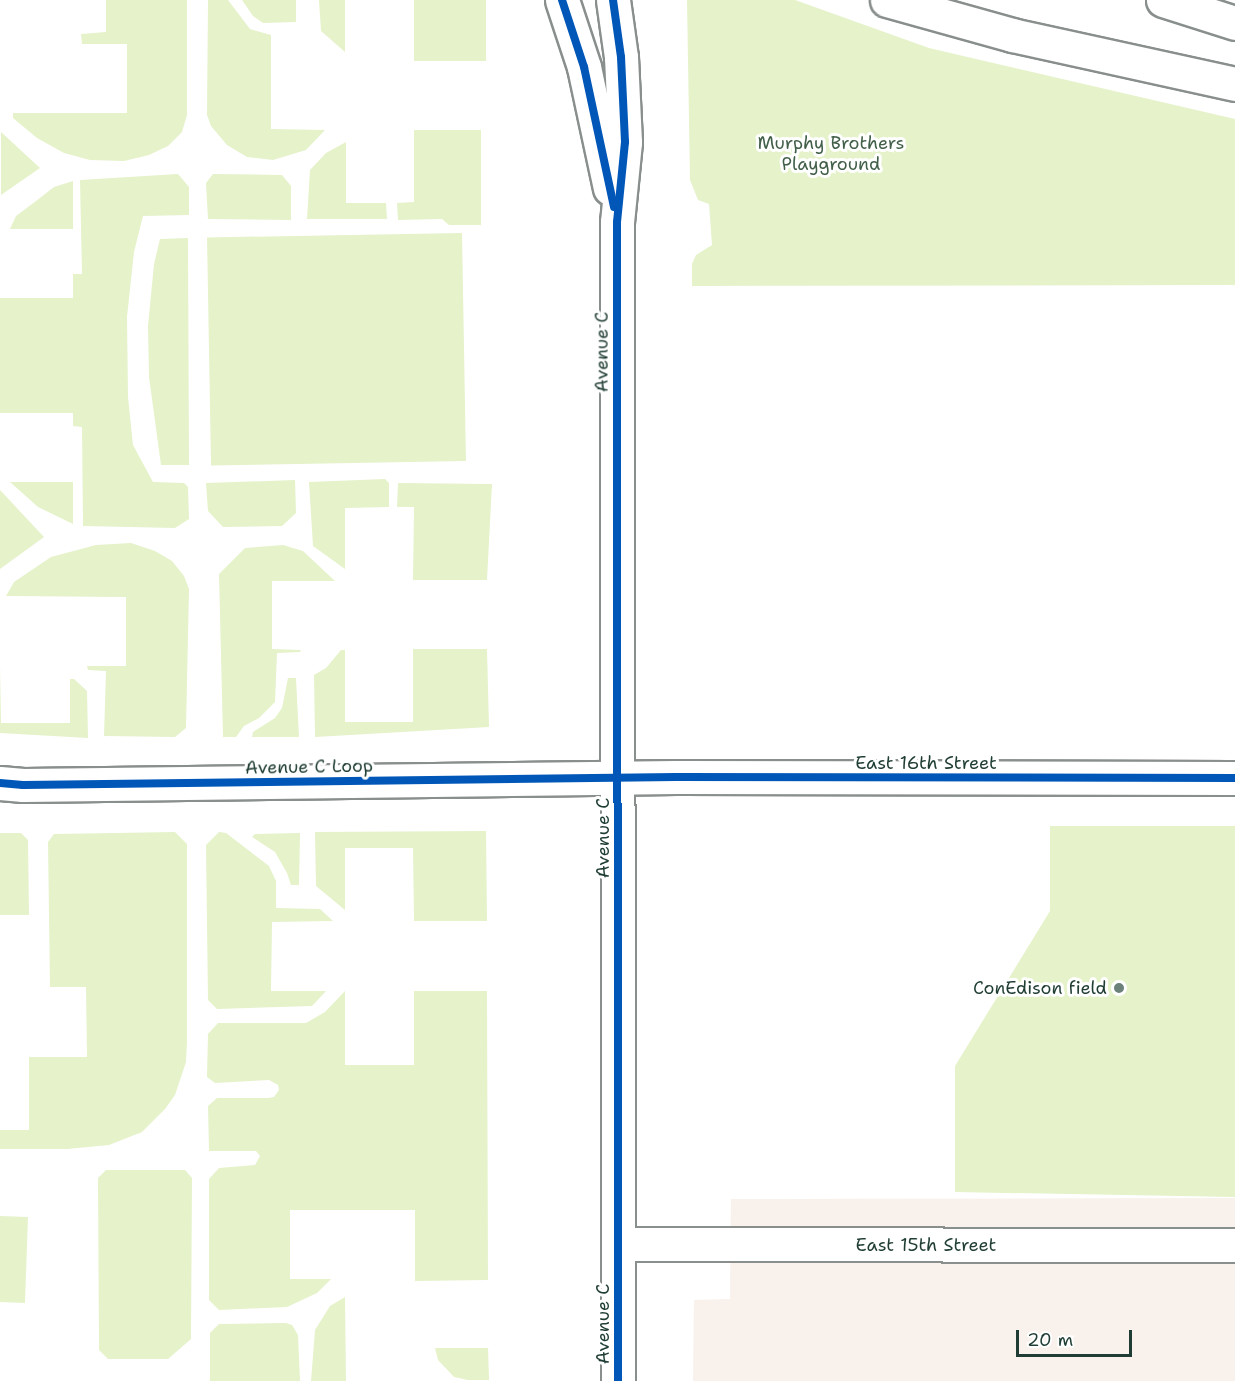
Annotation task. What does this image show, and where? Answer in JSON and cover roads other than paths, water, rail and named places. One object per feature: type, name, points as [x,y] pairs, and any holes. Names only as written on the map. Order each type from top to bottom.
[{"type":"main road","name":"Avenue C","points":[[562,0],[584,67],[617,222]]},
{"type":"main road","name":"Avenue C","points":[[613,0],[621,57],[625,142],[617,222],[618,1381]]},
{"type":"main road","points":[[887,0],[1012,35],[1235,84]]},
{"type":"main road","points":[[1163,0],[1235,23]]},
{"type":"main road","name":"East 16th Street","points":[[618,778],[1235,778]]},
{"type":"main road","name":"Avenue C Loop","points":[[0,783],[23,785],[618,778]]},
{"type":"main road","name":"East 15th Street","points":[[618,1244],[1235,1245]]},
{"type":"place","name":"ConEdison field","points":[[1119,988]]},
{"type":"park label","name":"Murphy Brothers Playground","points":[[831,154]]}]
